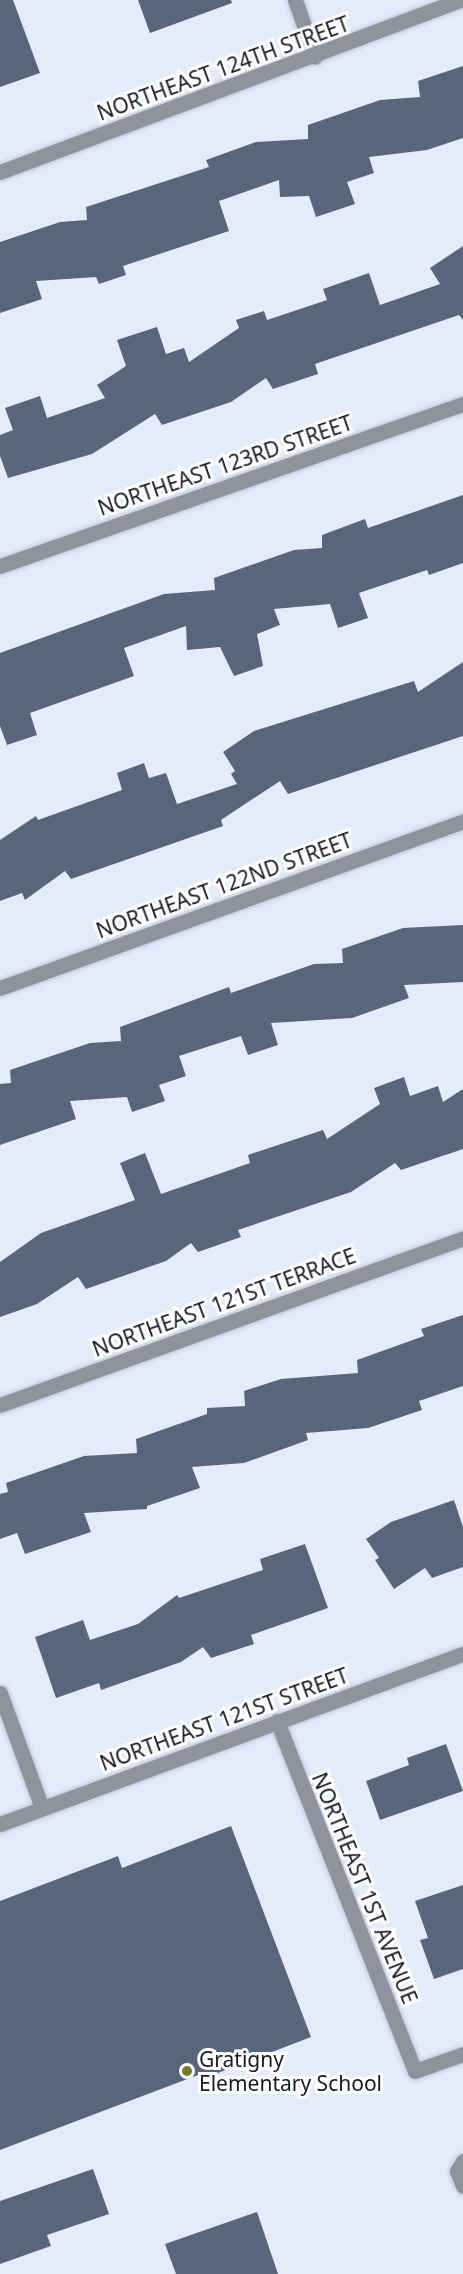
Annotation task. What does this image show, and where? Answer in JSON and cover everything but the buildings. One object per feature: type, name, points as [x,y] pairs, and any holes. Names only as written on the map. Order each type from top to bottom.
[{"type":"street","points":[[296,0],[315,57]]},
{"type":"street","name":"NORTHEAST 124TH STREET","points":[[0,172],[315,57],[459,0]]},
{"type":"street","name":"NORTHEAST 123RD STREET","points":[[0,566],[463,404]]},
{"type":"street","name":"NORTHEAST 122ND STREET","points":[[0,988],[463,821]]},
{"type":"street","name":"NORTHEAST 121ST TERRACE","points":[[0,1405],[463,1238]]},
{"type":"street","name":"NORTHEAST 121ST STREET","points":[[0,1824],[463,1654]]},
{"type":"street","points":[[0,1693],[42,1808]]},
{"type":"street","name":"NORTHEAST 1ST AVENUE","points":[[277,1721],[415,2071],[463,2054]]},
{"type":"street","points":[[463,2161],[457,2171],[463,2186]]},
{"type":"place","name":"Gratigny Elementary School","points":[[187,2071]]}]
